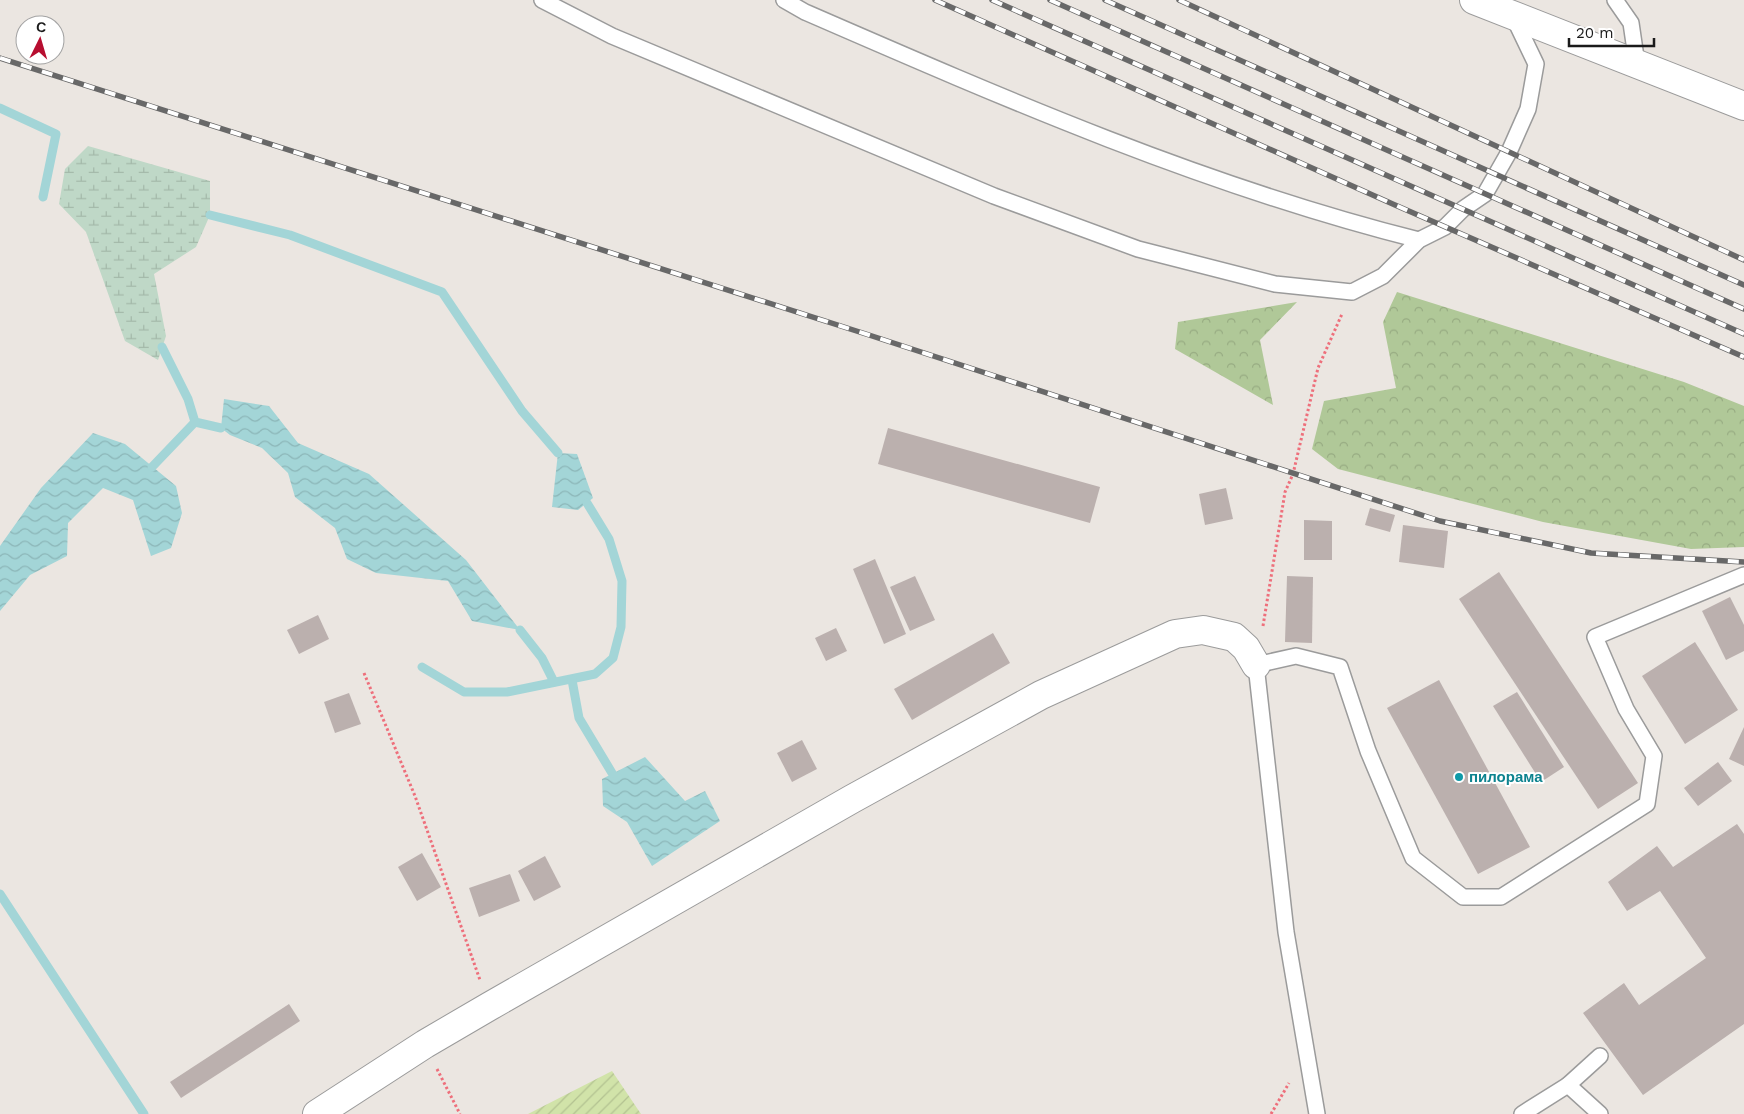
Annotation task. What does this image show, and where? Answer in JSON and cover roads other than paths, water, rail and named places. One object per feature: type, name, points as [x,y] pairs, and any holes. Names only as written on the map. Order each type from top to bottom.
[{"type":"street","points":[[1474,0],[1744,106]]},
{"type":"street","points":[[317,1114],[425,1044],[490,1006],[852,799],[1041,695],[1175,634],[1204,630],[1234,637],[1246,648],[1256,665]]},
{"type":"lane","points":[[542,0],[612,36],[985,192],[1138,249],[1275,284],[1352,292],[1383,276],[1419,240],[1445,227],[1463,209],[1486,194],[1509,152],[1528,109],[1536,64],[1512,14]]},
{"type":"lane","points":[[784,0],[805,12],[959,78],[1218,180],[1369,227],[1419,240]]},
{"type":"lane","points":[[1616,0],[1631,24],[1637,64]]},
{"type":"lane","points":[[1317,1114],[1286,932],[1256,665],[1296,656],[1340,667],[1368,750],[1413,858],[1463,897],[1501,897],[1647,804],[1654,756],[1626,709],[1595,637],[1744,575]]},
{"type":"lane","points":[[1522,1114],[1568,1085],[1600,1056]]},
{"type":"lane","points":[[1568,1085],[1600,1114]]},
{"type":"water","points":[[224,399],[269,406],[298,443],[369,474],[466,560],[520,630],[472,621],[448,581],[376,573],[347,559],[335,528],[295,497],[288,473],[262,448],[230,435],[221,428]]},
{"type":"water","points":[[93,433],[125,444],[176,486],[182,513],[171,548],[151,556],[133,500],[103,488],[68,523],[67,556],[30,575],[0,611],[0,546],[41,488]]},
{"type":"water","points":[[558,453],[577,454],[593,498],[578,510],[552,507]]},
{"type":"water","points":[[645,757],[685,801],[705,791],[720,821],[652,866],[627,822],[603,806],[602,779]]},
{"type":"waterway","points":[[0,108],[56,134],[43,197]]},
{"type":"waterway","points":[[210,215],[290,235],[442,292],[522,411],[558,453]]},
{"type":"waterway","points":[[162,347],[188,399],[195,422],[221,428]]},
{"type":"waterway","points":[[152,467],[195,422]]},
{"type":"waterway","points":[[422,667],[464,692],[507,692],[595,674],[613,658],[621,627],[622,581],[609,539],[587,503]]},
{"type":"waterway","points":[[520,630],[542,658],[554,682]]},
{"type":"waterway","points":[[572,680],[579,718],[612,773]]},
{"type":"waterway","points":[[0,894],[144,1114]]},
{"type":"railway","points":[[935,0],[1395,205],[1744,357]]},
{"type":"railway","points":[[992,0],[1744,334]]},
{"type":"railway","points":[[1050,0],[1744,309]]},
{"type":"railway","points":[[1105,0],[1744,285]]},
{"type":"railway","points":[[1179,0],[1744,260]]},
{"type":"railway","points":[[0,58],[869,335],[1440,521],[1591,553],[1744,562]]},
{"type":"place","name":"пилорама","points":[[1459,777]]}]
